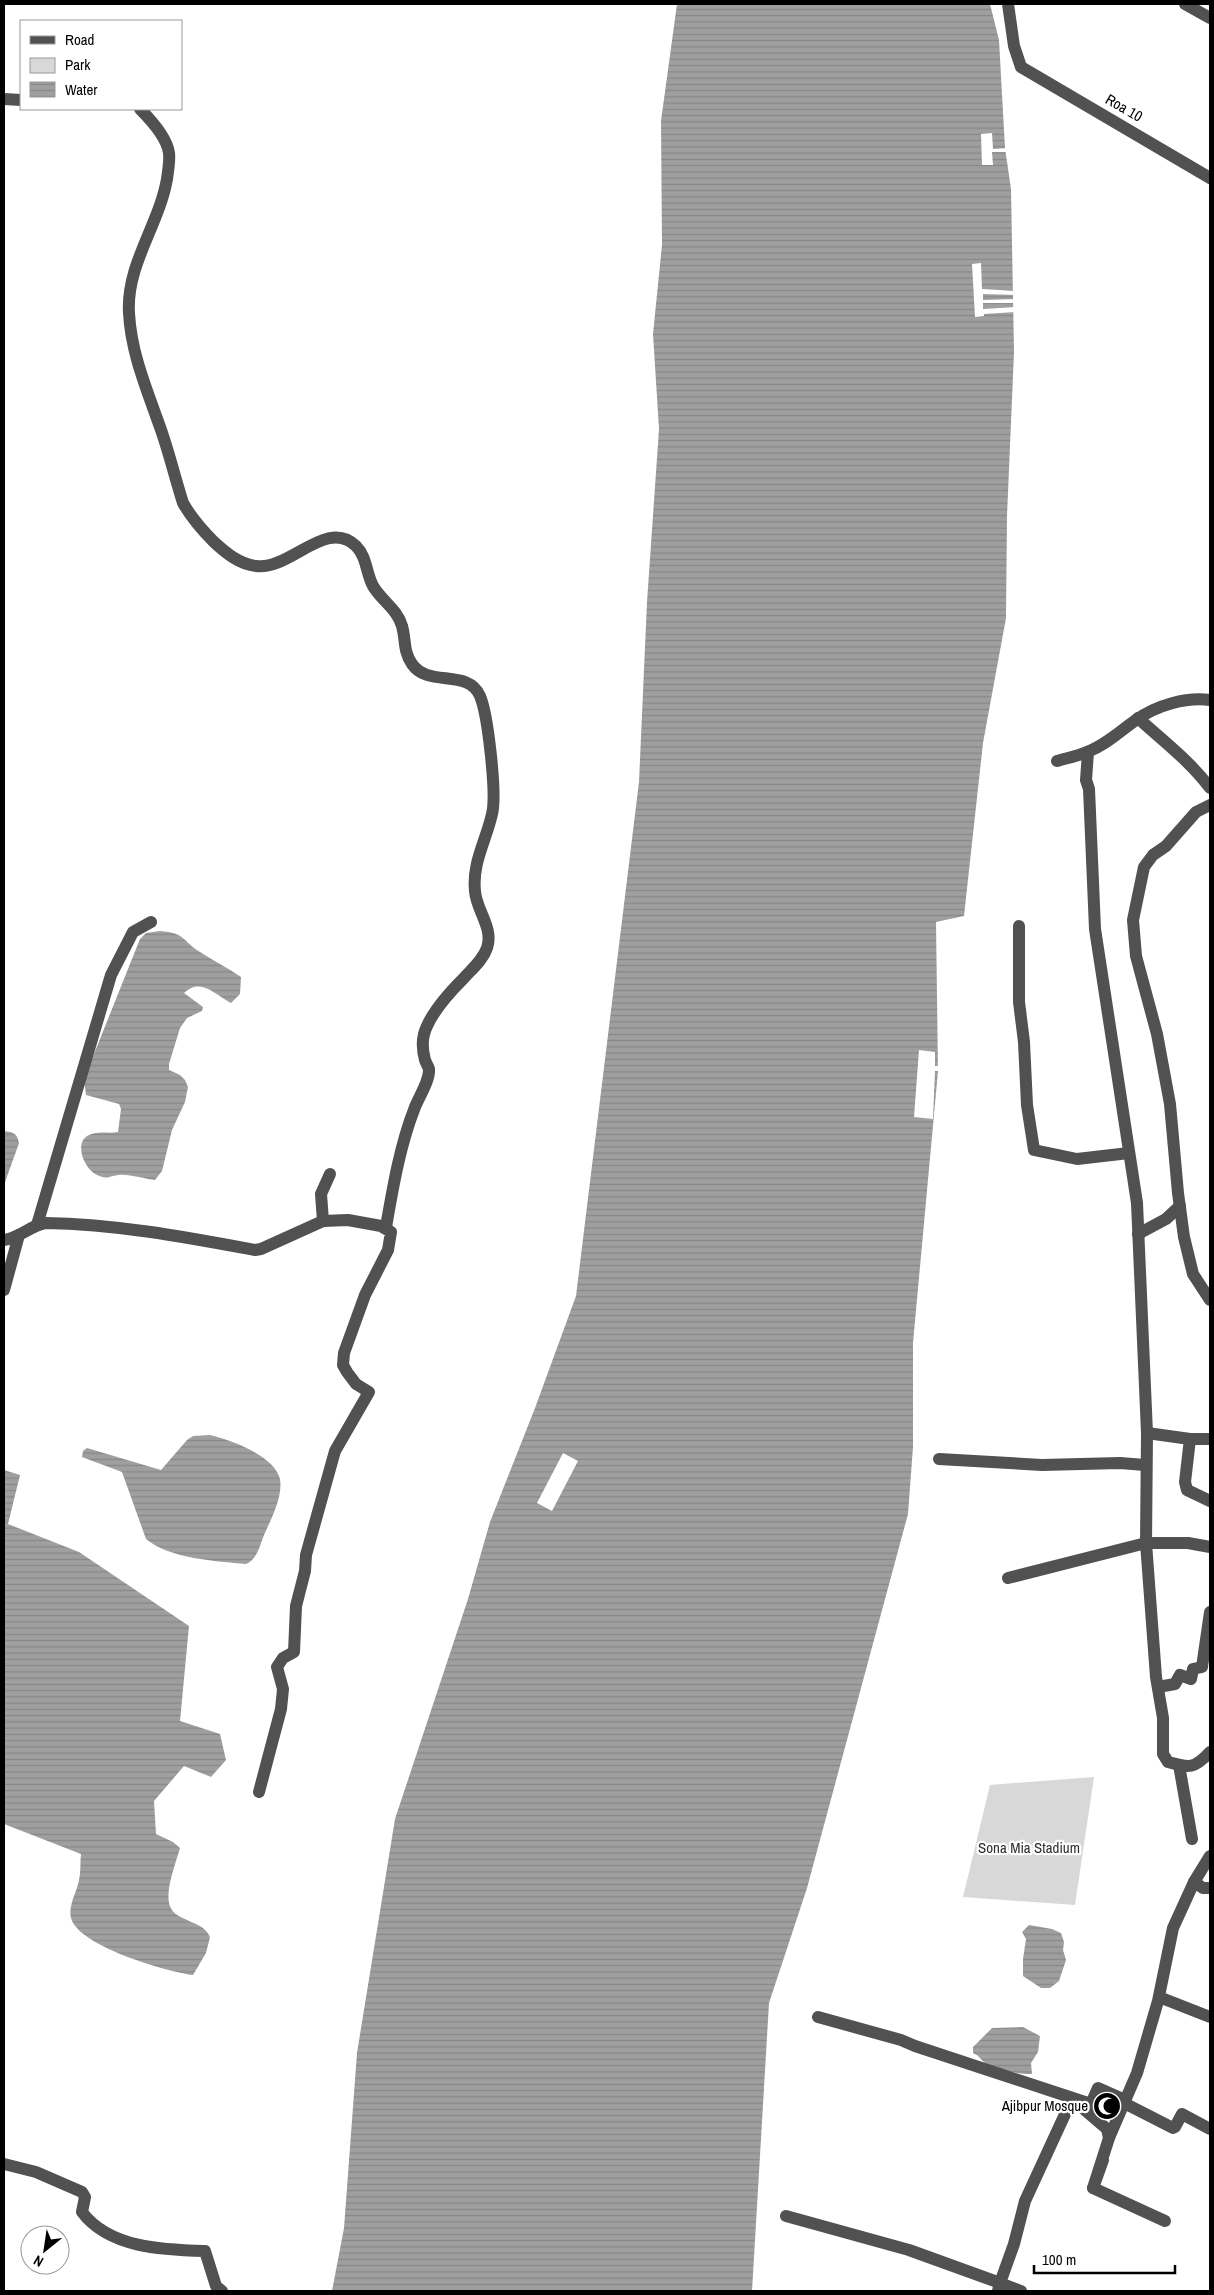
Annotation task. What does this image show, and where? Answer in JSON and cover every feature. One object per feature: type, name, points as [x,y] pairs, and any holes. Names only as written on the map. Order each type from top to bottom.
[{"type":"street","name":"Roa 10","points":[[1008,4],[1014,46],[1021,66],[1210,178]]},
{"type":"street","points":[[1185,4],[1210,18]]},
{"type":"street","points":[[4,99],[20,100]]},
{"type":"street","points":[[141,110],[158,131],[169,153],[168,172],[162,198],[133,275],[130,289],[129,313],[141,376],[160,427],[183,503],[189,514],[230,557],[258,567],[287,560],[317,541],[337,537],[345,538],[362,553],[375,590],[384,599],[402,625],[406,654],[414,667],[439,679],[451,678],[464,681],[480,697],[495,804],[476,862],[474,890],[490,940],[485,954],[453,990],[426,1027],[424,1049],[429,1069],[406,1131],[386,1227]]},
{"type":"street","points":[[1057,761],[1088,752],[1110,740],[1138,718],[1159,707],[1196,698],[1210,700]]},
{"type":"street","points":[[1138,718],[1200,774],[1210,788]]},
{"type":"street","points":[[1088,752],[1086,780],[1089,788],[1095,929],[1137,1203],[1147,1433],[1145,1465],[1146,1542],[1158,1687],[1163,1718],[1163,1754],[1168,1762],[1187,1768],[1198,1764],[1210,1752]]},
{"type":"street","points":[[1210,805],[1196,812],[1166,846],[1153,855],[1144,867],[1133,920],[1136,956],[1157,1034],[1170,1104],[1180,1206],[1193,1274],[1210,1300]]},
{"type":"street","points":[[37,1225],[111,975],[133,932],[151,922]]},
{"type":"street","points":[[1019,926],[1020,1002],[1027,1105],[1034,1150],[1077,1160],[1129,1153]]},
{"type":"street","points":[[323,1220],[321,1194],[330,1174]]},
{"type":"street","points":[[1138,1234],[1166,1219],[1180,1206]]},
{"type":"street","points":[[4,1240],[12,1239],[37,1225],[78,1224],[109,1226],[261,1250],[323,1220],[348,1220],[386,1227],[391,1232],[388,1250],[365,1295],[344,1353],[343,1365],[347,1372],[356,1384],[369,1392],[335,1451],[306,1555],[296,1606],[294,1651],[283,1658],[277,1667],[282,1688],[281,1709],[259,1792]]},
{"type":"street","points":[[4,1290],[20,1235]]},
{"type":"street","points":[[1147,1433],[1190,1439],[1210,1439]]},
{"type":"street","points":[[1190,1439],[1184,1482],[1187,1490],[1210,1501]]},
{"type":"street","points":[[939,1459],[1042,1465],[1120,1463],[1145,1465]]},
{"type":"street","points":[[1008,1578],[1146,1542],[1188,1543],[1210,1547]]},
{"type":"street","points":[[1158,1687],[1175,1684],[1180,1675],[1191,1679],[1194,1670],[1202,1666],[1210,1612]]},
{"type":"street","points":[[1179,1765],[1192,1839]]},
{"type":"street","points":[[1165,2220],[1093,2188],[1109,2138],[1137,2073],[1159,1997],[1173,1928],[1194,1882],[1210,1856]]},
{"type":"street","points":[[1194,1882],[1203,1888],[1210,1888]]},
{"type":"street","points":[[1159,1997],[1210,2016]]},
{"type":"street","points":[[818,2017],[901,2040],[1091,2104],[1098,2088],[1173,2128],[1182,2114],[1210,2129]]},
{"type":"street","points":[[1072,2098],[1108,2129],[1109,2138]]},
{"type":"street","points":[[999,2287],[1014,2244],[1025,2202],[1072,2098]]},
{"type":"street","points":[[4,2164],[36,2172],[82,2192],[85,2197],[82,2212],[87,2219],[126,2242],[177,2250],[205,2251],[216,2286],[222,2291]]},
{"type":"street","points":[[786,2216],[909,2250],[999,2287],[1021,2291]]},
{"type":"green space","name":"Sona Mia Stadium","points":[[1094,1777],[1075,1905],[963,1897],[990,1785]]},
{"type":"water","points":[[677,4],[990,4],[999,40],[1005,148],[1011,189],[1014,352],[1007,516],[1006,618],[983,743],[964,916],[936,922],[938,1071],[913,1343],[913,1447],[908,1514],[807,1888],[769,2003],[752,2291],[332,2291],[344,2228],[357,2053],[395,1819],[468,1599],[490,1522],[535,1408],[576,1296],[639,782],[647,602],[659,429],[653,334],[662,245],[661,121]]},
{"type":"water","points":[[160,931],[183,938],[194,948],[241,977],[240,994],[231,1003],[202,987],[190,988],[184,993],[203,1007],[202,1011],[187,1018],[180,1028],[169,1064],[169,1070],[180,1075],[188,1087],[185,1102],[172,1130],[162,1171],[155,1180],[123,1175],[104,1177],[97,1175],[85,1163],[81,1145],[83,1140],[91,1134],[118,1132],[121,1109],[119,1104],[86,1095],[84,1079],[140,939],[146,933]]},
{"type":"water","points":[[4,1131],[14,1134],[19,1143],[4,1185]]},
{"type":"water","points":[[210,1435],[240,1445],[261,1456],[270,1463],[280,1479],[280,1493],[273,1515],[255,1556],[246,1564],[194,1558],[156,1546],[146,1539],[122,1472],[82,1457],[83,1451],[87,1448],[161,1470],[187,1440],[193,1436]]},
{"type":"water","points":[[4,1470],[20,1475],[8,1524],[79,1552],[189,1626],[180,1721],[220,1734],[226,1760],[211,1777],[184,1766],[154,1801],[156,1834],[173,1842],[180,1848],[169,1889],[169,1904],[175,1913],[201,1927],[210,1937],[206,1953],[193,1975],[164,1969],[125,1956],[89,1938],[77,1928],[70,1913],[80,1877],[81,1854],[4,1824]]},
{"type":"water","points":[[1029,1925],[1052,1929],[1061,1933],[1064,1942],[1063,1950],[1066,1960],[1059,1981],[1050,1988],[1041,1988],[1023,1976],[1026,1939],[1022,1932]]},
{"type":"water","points":[[1023,2027],[1040,2036],[1038,2052],[1031,2063],[1032,2074],[1015,2073],[994,2067],[985,2063],[979,2056],[973,2053],[973,2047],[992,2028]]},
{"type":"pier","points":[[992,133],[993,149],[1008,148],[1009,152],[992,152],[993,165],[982,165],[981,134]]},
{"type":"pier","points":[[981,263],[982,289],[1016,291],[1016,295],[983,294],[983,300],[1016,299],[1016,303],[983,303],[983,309],[1016,307],[1016,312],[984,314],[984,316],[975,317],[972,264]]},
{"type":"pier","points":[[919,1050],[935,1052],[935,1066],[941,1065],[941,1071],[935,1071],[933,1119],[914,1117]]},
{"type":"pier","points":[[563,1453],[578,1461],[552,1511],[537,1503]]},
{"type":"place","name":"Ajibpur Mosque","points":[[1107,2106]]}]
